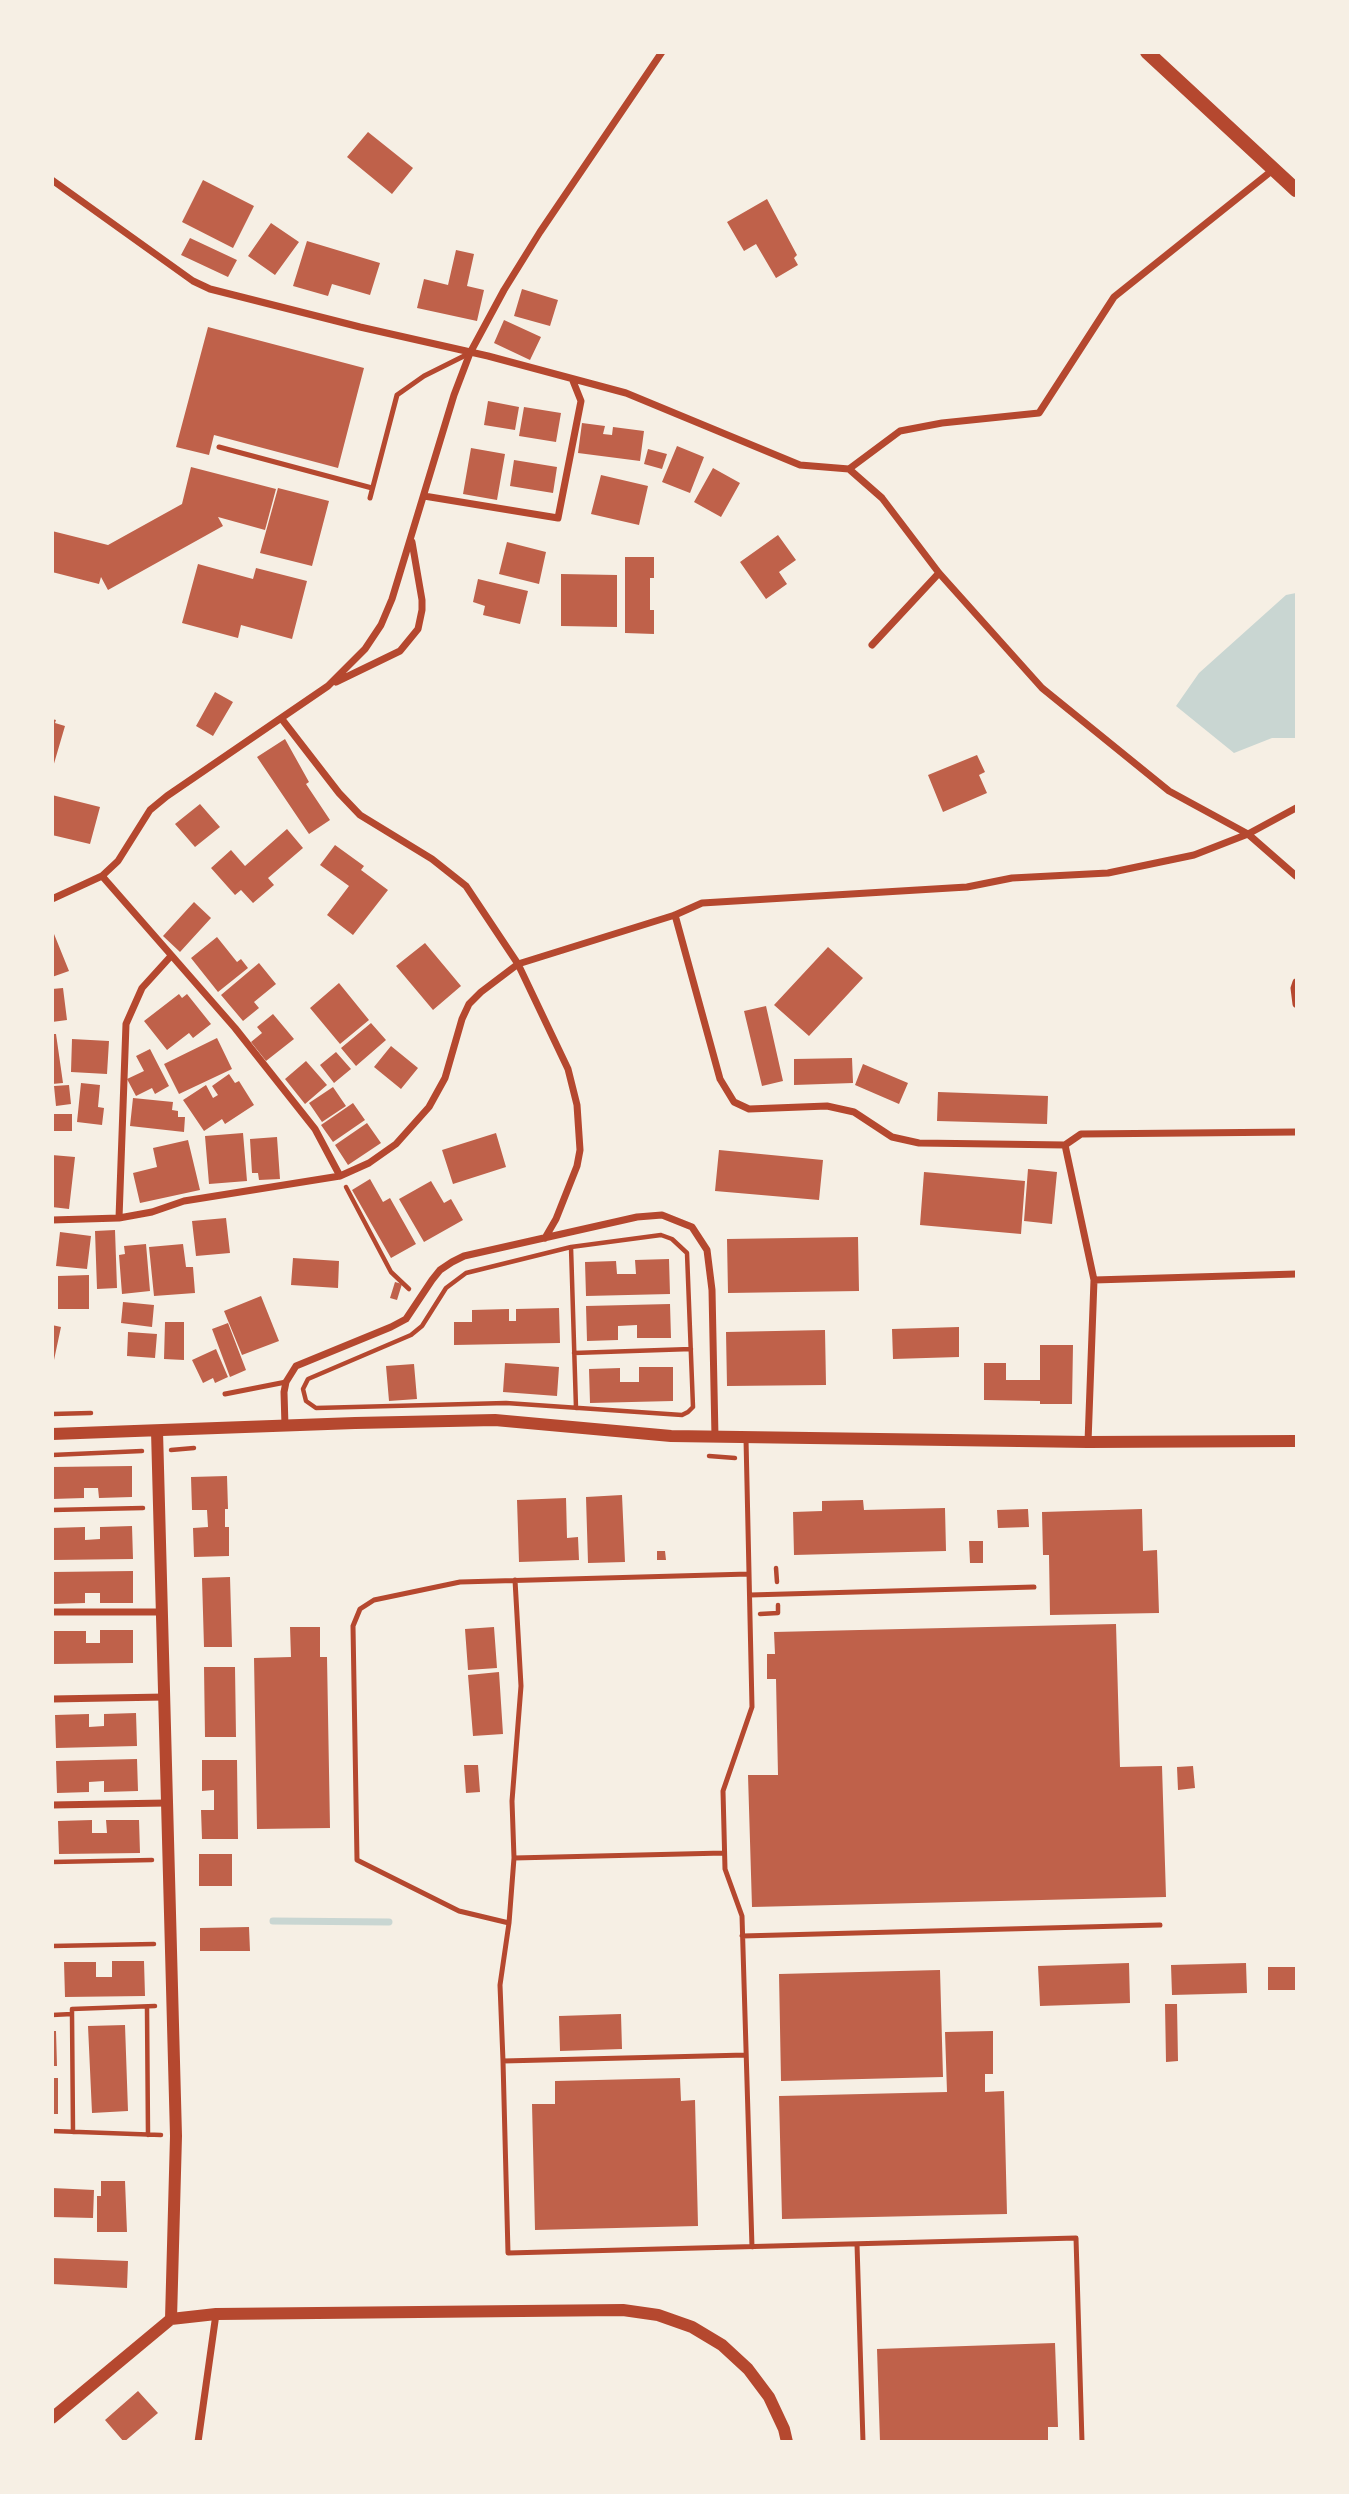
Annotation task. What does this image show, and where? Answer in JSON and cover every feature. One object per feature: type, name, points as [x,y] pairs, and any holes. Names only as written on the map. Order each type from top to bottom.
[{"type":"main road","points":[[1147,52],[1297,190]]},
{"type":"street","points":[[328,686],[356,660],[381,625],[393,599],[454,395],[470,353],[504,290],[540,232],[662,52]]},
{"type":"street","points":[[849,469],[900,431],[942,423],[1039,412],[1114,297],[1275,168]]},
{"type":"street","points":[[52,180],[193,281],[210,289],[626,393],[800,465],[849,469],[882,498],[939,573],[1042,688],[1169,791],[1248,834],[1297,876]]},
{"type":"street","points":[[424,496],[558,518],[581,401],[573,381]]},
{"type":"street","points":[[52,899],[102,876],[118,861],[150,810],[328,686],[400,651],[418,628],[422,610],[411,538]]},
{"type":"street","points":[[873,645],[939,573]]},
{"type":"street","points":[[281,718],[339,793],[360,815],[432,859],[466,886],[518,964],[568,1069],[578,1105],[580,1150],[577,1166],[556,1220],[545,1238]]},
{"type":"street","points":[[52,1220],[119,1218],[152,1212],[184,1201],[340,1176],[383,1154],[419,1120],[445,1078],[461,1019],[470,1004],[481,992],[518,964],[675,915],[702,903],[968,887],[1012,878],[1108,873],[1194,855],[1248,834],[1297,808]]},
{"type":"street","points":[[102,876],[234,1028],[315,1129],[340,1176]]},
{"type":"street","points":[[675,915],[720,1079],[734,1102],[749,1109],[827,1106],[853,1112],[892,1137],[919,1143],[1065,1145],[1081,1134],[1297,1132]]},
{"type":"street","points":[[119,1218],[126,1024],[142,988],[171,956]]},
{"type":"street","points":[[1297,982],[1294,988],[1297,1004]]},
{"type":"street","points":[[1065,1145],[1094,1280],[1088,1442]]},
{"type":"street","points":[[285,1426],[286,1382],[296,1366],[406,1319],[440,1270],[452,1262],[464,1256],[637,1217],[662,1215],[692,1227],[708,1250],[712,1290],[715,1437]]},
{"type":"street","points":[[1094,1280],[1297,1275]]},
{"type":"street","points":[[52,1434],[495,1420],[671,1437],[1088,1442],[1297,1441]]},
{"type":"street","points":[[157,1431],[164,1612],[166,1803],[176,2136],[171,2319]]},
{"type":"street","points":[[52,1612],[164,1612]]},
{"type":"street","points":[[52,1699],[165,1697]]},
{"type":"street","points":[[52,1805],[166,1803]]},
{"type":"street","points":[[52,2418],[171,2319],[216,2314],[623,2310],[658,2315],[702,2333],[722,2345],[748,2369],[769,2397],[787,2441]]},
{"type":"street","points":[[198,2441],[216,2314]]},
{"type":"lane","points":[[370,498],[397,395],[424,376],[470,353]]},
{"type":"lane","points":[[219,447],[372,488]]},
{"type":"lane","points":[[225,1394],[286,1382]]},
{"type":"lane","points":[[747,1438],[752,1707],[723,1791],[725,1869],[742,1916],[752,2247]]},
{"type":"lane","points":[[509,1923],[459,1911],[357,1860],[353,1626],[360,1609],[373,1600],[460,1582],[749,1574]]},
{"type":"lane","points":[[515,1580],[520,1686],[512,1801],[514,1858],[509,1923],[500,1985],[508,2253],[1076,2238],[1082,2441]]},
{"type":"lane","points":[[750,1595],[1034,1587]]},
{"type":"lane","points":[[514,1858],[724,1853]]},
{"type":"lane","points":[[742,1937],[1160,1925]]},
{"type":"lane","points":[[503,2062],[746,2055]]},
{"type":"lane","points":[[857,2244],[863,2441]]},
{"type":"path","points":[[340,1176],[391,1272],[420,1300]]},
{"type":"path","points":[[661,1235],[680,1245],[687,1253],[693,1407],[688,1412],[682,1415],[506,1403],[316,1408],[306,1401],[304,1383],[313,1375],[411,1335],[422,1326],[446,1288],[466,1273],[571,1247],[661,1235]]},
{"type":"path","points":[[571,1247],[576,1408]]},
{"type":"path","points":[[574,1353],[691,1349]]},
{"type":"path","points":[[52,1455],[196,1448]]},
{"type":"path","points":[[696,1455],[747,1459]]},
{"type":"path","points":[[52,1510],[143,1508],[143,1521]]},
{"type":"path","points":[[52,1862],[153,1860],[153,1849]]},
{"type":"path","points":[[52,1946],[154,1944],[154,1956]]},
{"type":"path","points":[[73,2132],[72,2008],[155,2008],[155,1995]]},
{"type":"path","points":[[146,2008],[148,2135]]},
{"type":"path","points":[[52,2015],[72,2014]]},
{"type":"path","points":[[52,2131],[176,2136]]},
{"type":"shaded area","points":[[1296,593],[1296,738],[1272,738],[1234,753],[1176,706],[1199,673],[1286,595]]},
{"type":"building","points":[[368,132],[413,168],[392,194],[347,157]]},
{"type":"building","points":[[203,180],[254,206],[233,248],[182,222]]},
{"type":"building","points":[[767,199],[797,255],[794,258],[798,265],[776,278],[756,244],[744,251],[727,222]]},
{"type":"building","points":[[271,223],[299,242],[275,275],[248,256]]},
{"type":"building","points":[[190,238],[237,260],[228,277],[181,255]]},
{"type":"building","points":[[307,241],[380,263],[370,295],[332,284],[328,296],[293,286]]},
{"type":"building","points":[[456,250],[474,254],[467,286],[484,290],[477,321],[417,308],[424,279],[448,285]]},
{"type":"building","points":[[522,289],[558,300],[550,326],[514,316]]},
{"type":"building","points":[[504,320],[541,337],[530,360],[494,343]]},
{"type":"building","points":[[208,327],[364,368],[338,468],[214,435],[209,455],[176,447]]},
{"type":"building","points":[[488,401],[519,407],[515,430],[484,425]]},
{"type":"building","points":[[524,407],[561,413],[556,442],[519,436]]},
{"type":"building","points":[[582,423],[605,426],[603,434],[612,435],[613,427],[644,431],[640,461],[578,453]]},
{"type":"building","points":[[677,446],[704,457],[690,493],[662,482]]},
{"type":"building","points":[[471,448],[505,454],[497,500],[463,494]]},
{"type":"building","points":[[648,449],[667,454],[662,469],[644,464]]},
{"type":"building","points":[[514,460],[557,467],[553,493],[510,486]]},
{"type":"building","points":[[191,467],[276,489],[265,530],[218,517],[223,526],[108,590],[101,577],[99,584],[52,572],[52,531],[108,545],[182,504]]},
{"type":"building","points":[[713,468],[740,483],[721,517],[694,502]]},
{"type":"building","points":[[601,475],[648,486],[639,525],[591,514]]},
{"type":"building","points":[[278,488],[329,501],[312,566],[260,553]]},
{"type":"building","points":[[778,535],[796,560],[779,572],[787,584],[766,599],[740,562]]},
{"type":"building","points":[[507,542],[546,552],[539,584],[499,574]]},
{"type":"building","points":[[625,557],[654,557],[654,578],[650,578],[650,610],[654,610],[654,634],[625,633]]},
{"type":"building","points":[[198,564],[253,579],[256,568],[307,581],[292,639],[241,625],[238,638],[182,623]]},
{"type":"building","points":[[561,574],[617,575],[617,627],[561,626]]},
{"type":"building","points":[[478,579],[528,591],[520,624],[483,615],[485,606],[473,602]]},
{"type":"building","points":[[215,692],[233,702],[213,736],[196,726]]},
{"type":"building","points":[[52,719],[65,726],[53,767]]},
{"type":"building","points":[[285,739],[309,782],[306,784],[330,820],[309,834],[257,757]]},
{"type":"building","points":[[977,755],[985,772],[979,775],[987,793],[943,812],[928,775]]},
{"type":"building","points":[[52,795],[100,807],[90,844],[52,835]]},
{"type":"building","points":[[200,804],[220,827],[195,847],[175,824]]},
{"type":"building","points":[[287,829],[303,848],[268,878],[274,885],[253,903],[241,890],[235,895],[211,868],[231,850],[245,866]]},
{"type":"building","points":[[335,845],[364,866],[361,870],[388,890],[353,935],[327,915],[349,886],[320,865]]},
{"type":"building","points":[[194,902],[211,918],[180,952],[163,936]]},
{"type":"building","points":[[52,929],[69,971],[52,977]]},
{"type":"building","points":[[217,937],[237,962],[241,959],[248,968],[218,992],[191,958]]},
{"type":"building","points":[[425,943],[461,986],[433,1010],[396,966]]},
{"type":"building","points":[[828,947],[863,978],[809,1036],[774,1005]]},
{"type":"building","points":[[259,963],[276,984],[254,1002],[259,1008],[243,1021],[221,995]]},
{"type":"building","points":[[339,983],[369,1020],[340,1044],[310,1008]]},
{"type":"building","points":[[63,988],[67,1020],[52,1022],[52,989]]},
{"type":"building","points":[[179,994],[182,998],[187,994],[211,1024],[193,1038],[189,1033],[167,1050],[144,1021]]},
{"type":"building","points":[[766,1006],[783,1081],[762,1086],[744,1011]]},
{"type":"building","points":[[273,1014],[294,1039],[266,1061],[251,1042],[262,1033],[257,1027]]},
{"type":"building","points":[[371,1023],[386,1040],[356,1066],[341,1048]]},
{"type":"building","points":[[52,1034],[56,1034],[63,1083],[52,1084]]},
{"type":"building","points":[[217,1038],[232,1069],[179,1094],[164,1064]]},
{"type":"building","points":[[72,1039],[109,1041],[107,1074],[71,1072]]},
{"type":"building","points":[[391,1046],[418,1068],[401,1089],[374,1067]]},
{"type":"building","points":[[150,1049],[169,1086],[155,1094],[152,1088],[136,1096],[127,1079],[144,1071],[136,1056]]},
{"type":"building","points":[[336,1052],[351,1069],[334,1083],[320,1065]]},
{"type":"building","points":[[852,1058],[853,1083],[794,1085],[794,1059]]},
{"type":"building","points":[[306,1061],[327,1085],[305,1104],[285,1079]]},
{"type":"building","points":[[863,1064],[908,1083],[899,1104],[855,1085]]},
{"type":"building","points":[[229,1074],[235,1083],[239,1081],[254,1105],[225,1124],[222,1119],[204,1131],[183,1100],[206,1085],[213,1098],[218,1095],[212,1086]]},
{"type":"building","points":[[81,1083],[100,1085],[98,1107],[104,1108],[102,1125],[77,1122]]},
{"type":"building","points":[[69,1085],[71,1104],[56,1106],[54,1086]]},
{"type":"building","points":[[333,1087],[346,1106],[322,1122],[309,1103]]},
{"type":"building","points":[[938,1092],[1048,1096],[1047,1124],[937,1121]]},
{"type":"building","points":[[133,1098],[173,1102],[172,1110],[178,1111],[178,1117],[185,1117],[184,1132],[130,1126]]},
{"type":"building","points":[[353,1103],[365,1120],[333,1142],[321,1125]]},
{"type":"building","points":[[52,1114],[72,1114],[72,1131],[52,1131]]},
{"type":"building","points":[[367,1123],[381,1143],[348,1165],[335,1145]]},
{"type":"building","points":[[243,1133],[247,1181],[209,1184],[205,1136]]},
{"type":"building","points":[[496,1133],[506,1167],[453,1184],[442,1150]]},
{"type":"building","points":[[277,1137],[280,1179],[259,1180],[258,1173],[252,1173],[250,1139]]},
{"type":"building","points":[[188,1140],[200,1190],[140,1203],[133,1173],[157,1167],[153,1148]]},
{"type":"building","points":[[719,1150],[823,1160],[819,1200],[715,1191]]},
{"type":"building","points":[[52,1155],[75,1157],[69,1209],[52,1207]]},
{"type":"building","points":[[1028,1169],[1057,1172],[1052,1224],[1024,1221]]},
{"type":"building","points":[[924,1172],[1025,1181],[1021,1234],[920,1225]]},
{"type":"building","points":[[370,1179],[383,1202],[390,1198],[416,1244],[391,1258],[352,1190]]},
{"type":"building","points":[[431,1181],[444,1203],[451,1199],[463,1220],[424,1242],[399,1199]]},
{"type":"building","points":[[226,1218],[230,1253],[196,1256],[192,1221]]},
{"type":"building","points":[[115,1230],[117,1288],[97,1289],[95,1231]]},
{"type":"building","points":[[60,1232],[91,1236],[87,1269],[56,1266]]},
{"type":"building","points":[[858,1237],[859,1291],[728,1293],[727,1239]]},
{"type":"building","points":[[146,1244],[150,1291],[122,1294],[119,1255],[125,1254],[124,1246]]},
{"type":"building","points":[[183,1244],[186,1267],[193,1267],[195,1293],[154,1296],[149,1247]]},
{"type":"building","points":[[293,1258],[339,1261],[338,1288],[291,1285]]},
{"type":"building","points":[[669,1259],[670,1294],[586,1296],[585,1262],[616,1261],[617,1274],[636,1274],[635,1260]]},
{"type":"building","points":[[89,1275],[89,1309],[58,1309],[58,1276]]},
{"type":"building","points":[[395,1282],[402,1284],[397,1300],[390,1298]]},
{"type":"building","points":[[261,1296],[279,1341],[242,1355],[224,1311]]},
{"type":"building","points":[[123,1302],[154,1305],[152,1327],[121,1323]]},
{"type":"building","points":[[670,1304],[671,1338],[637,1338],[637,1325],[618,1326],[618,1340],[587,1341],[586,1306]]},
{"type":"building","points":[[559,1308],[560,1343],[454,1345],[454,1322],[472,1322],[472,1310],[509,1309],[509,1321],[516,1321],[516,1309]]},
{"type":"building","points":[[165,1322],[184,1322],[184,1360],[164,1359]]},
{"type":"building","points":[[228,1323],[246,1370],[230,1377],[212,1329]]},
{"type":"building","points":[[52,1325],[61,1327],[54,1360],[52,1360]]},
{"type":"building","points":[[959,1327],[959,1357],[893,1359],[892,1329]]},
{"type":"building","points":[[825,1330],[826,1385],[727,1386],[726,1332]]},
{"type":"building","points":[[128,1332],[157,1334],[155,1358],[127,1356]]},
{"type":"building","points":[[1040,1345],[1073,1345],[1072,1404],[984,1400],[984,1363],[1006,1363],[1006,1380],[1040,1380]]},
{"type":"building","points":[[216,1349],[228,1377],[215,1383],[213,1378],[203,1383],[192,1360]]},
{"type":"building","points":[[505,1363],[559,1367],[557,1396],[503,1392]]},
{"type":"building","points":[[414,1364],[417,1399],[389,1401],[386,1366]]},
{"type":"building","points":[[639,1367],[673,1367],[673,1401],[590,1403],[589,1369],[620,1368],[620,1382],[639,1382]]},
{"type":"building","points":[[132,1466],[132,1497],[99,1498],[98,1488],[84,1488],[84,1498],[52,1499],[52,1467]]},
{"type":"building","points":[[227,1476],[228,1509],[225,1509],[225,1527],[229,1527],[229,1556],[194,1557],[193,1528],[208,1527],[207,1510],[192,1510],[191,1477]]},
{"type":"building","points":[[622,1495],[625,1562],[588,1563],[586,1497]]},
{"type":"building","points":[[566,1498],[567,1538],[578,1537],[579,1560],[519,1562],[517,1500]]},
{"type":"building","points":[[863,1500],[864,1510],[945,1508],[946,1551],[794,1555],[793,1512],[822,1511],[822,1501]]},
{"type":"building","points":[[1028,1509],[1029,1527],[998,1528],[997,1510]]},
{"type":"building","points":[[1142,1509],[1143,1551],[1157,1550],[1159,1613],[1050,1615],[1049,1555],[1043,1555],[1042,1512]]},
{"type":"building","points":[[132,1526],[133,1559],[52,1560],[52,1528],[85,1527],[85,1540],[100,1539],[100,1527]]},
{"type":"building","points":[[969,1541],[983,1541],[983,1563],[970,1563]]},
{"type":"building","points":[[657,1551],[665,1551],[666,1560],[657,1560]]},
{"type":"building","points":[[133,1571],[133,1603],[100,1603],[100,1593],[85,1593],[85,1603],[53,1604],[52,1572]]},
{"type":"building","points":[[230,1577],[232,1647],[204,1647],[202,1578]]},
{"type":"building","points":[[1116,1624],[1120,1767],[1162,1766],[1166,1897],[752,1907],[748,1775],[778,1775],[776,1679],[767,1679],[767,1654],[775,1654],[774,1632]]},
{"type":"building","points":[[290,1627],[320,1627],[320,1657],[327,1657],[330,1828],[257,1829],[254,1658],[291,1657]]},
{"type":"building","points":[[494,1627],[497,1668],[468,1670],[465,1629]]},
{"type":"building","points":[[100,1630],[133,1630],[133,1663],[52,1664],[52,1631],[86,1631],[86,1643],[100,1643]]},
{"type":"building","points":[[204,1667],[235,1667],[236,1737],[205,1737]]},
{"type":"building","points":[[499,1672],[503,1734],[473,1736],[468,1675]]},
{"type":"building","points":[[136,1713],[137,1746],[56,1748],[55,1715],[89,1714],[89,1727],[104,1726],[104,1714]]},
{"type":"building","points":[[137,1759],[138,1791],[104,1792],[104,1781],[89,1782],[89,1792],[57,1793],[56,1761]]},
{"type":"building","points":[[202,1760],[237,1760],[238,1839],[202,1839],[201,1810],[214,1810],[214,1790],[202,1791]]},
{"type":"building","points":[[464,1765],[478,1765],[480,1792],[466,1793]]},
{"type":"building","points":[[1193,1766],[1195,1788],[1178,1790],[1177,1767]]},
{"type":"building","points":[[92,1820],[92,1833],[107,1833],[106,1820],[139,1820],[140,1853],[59,1854],[58,1821]]},
{"type":"building","points":[[199,1854],[232,1854],[232,1886],[199,1886]]},
{"type":"building","points":[[249,1927],[250,1951],[200,1951],[200,1928]]},
{"type":"building","points":[[112,1961],[144,1961],[145,1996],[65,1997],[64,1962],[96,1962],[96,1977],[112,1977]]},
{"type":"building","points":[[1129,1963],[1130,2003],[1040,2006],[1038,1966]]},
{"type":"building","points":[[1246,1963],[1247,1993],[1172,1995],[1171,1965]]},
{"type":"building","points":[[1268,1967],[1296,1967],[1296,1990],[1268,1990]]},
{"type":"building","points":[[940,1970],[943,2077],[781,2081],[779,1974]]},
{"type":"building","points":[[1165,2004],[1177,2004],[1178,2061],[1166,2062]]},
{"type":"building","points":[[621,2014],[622,2049],[560,2051],[559,2016]]},
{"type":"building","points":[[125,2025],[128,2111],[92,2113],[88,2026]]},
{"type":"building","points":[[52,2031],[56,2031],[57,2066],[52,2066]]},
{"type":"building","points":[[993,2031],[993,2074],[985,2074],[985,2092],[1004,2091],[1007,2214],[782,2219],[779,2096],[947,2092],[945,2032]]},
{"type":"building","points":[[52,2078],[58,2078],[58,2114],[52,2114]]},
{"type":"building","points":[[680,2078],[681,2101],[695,2100],[698,2226],[535,2230],[532,2104],[555,2104],[555,2081]]},
{"type":"building","points":[[101,2181],[125,2181],[127,2232],[97,2232],[97,2196],[101,2196]]},
{"type":"building","points":[[52,2188],[94,2190],[93,2218],[52,2217]]},
{"type":"building","points":[[52,2258],[128,2261],[127,2288],[52,2284]]},
{"type":"building","points":[[1055,2343],[1058,2427],[1048,2427],[1048,2442],[880,2442],[877,2349]]},
{"type":"building","points":[[138,2391],[158,2413],[124,2442],[105,2420]]},
{"type":"waterway","points":[[273,1921],[389,1922]]}]
